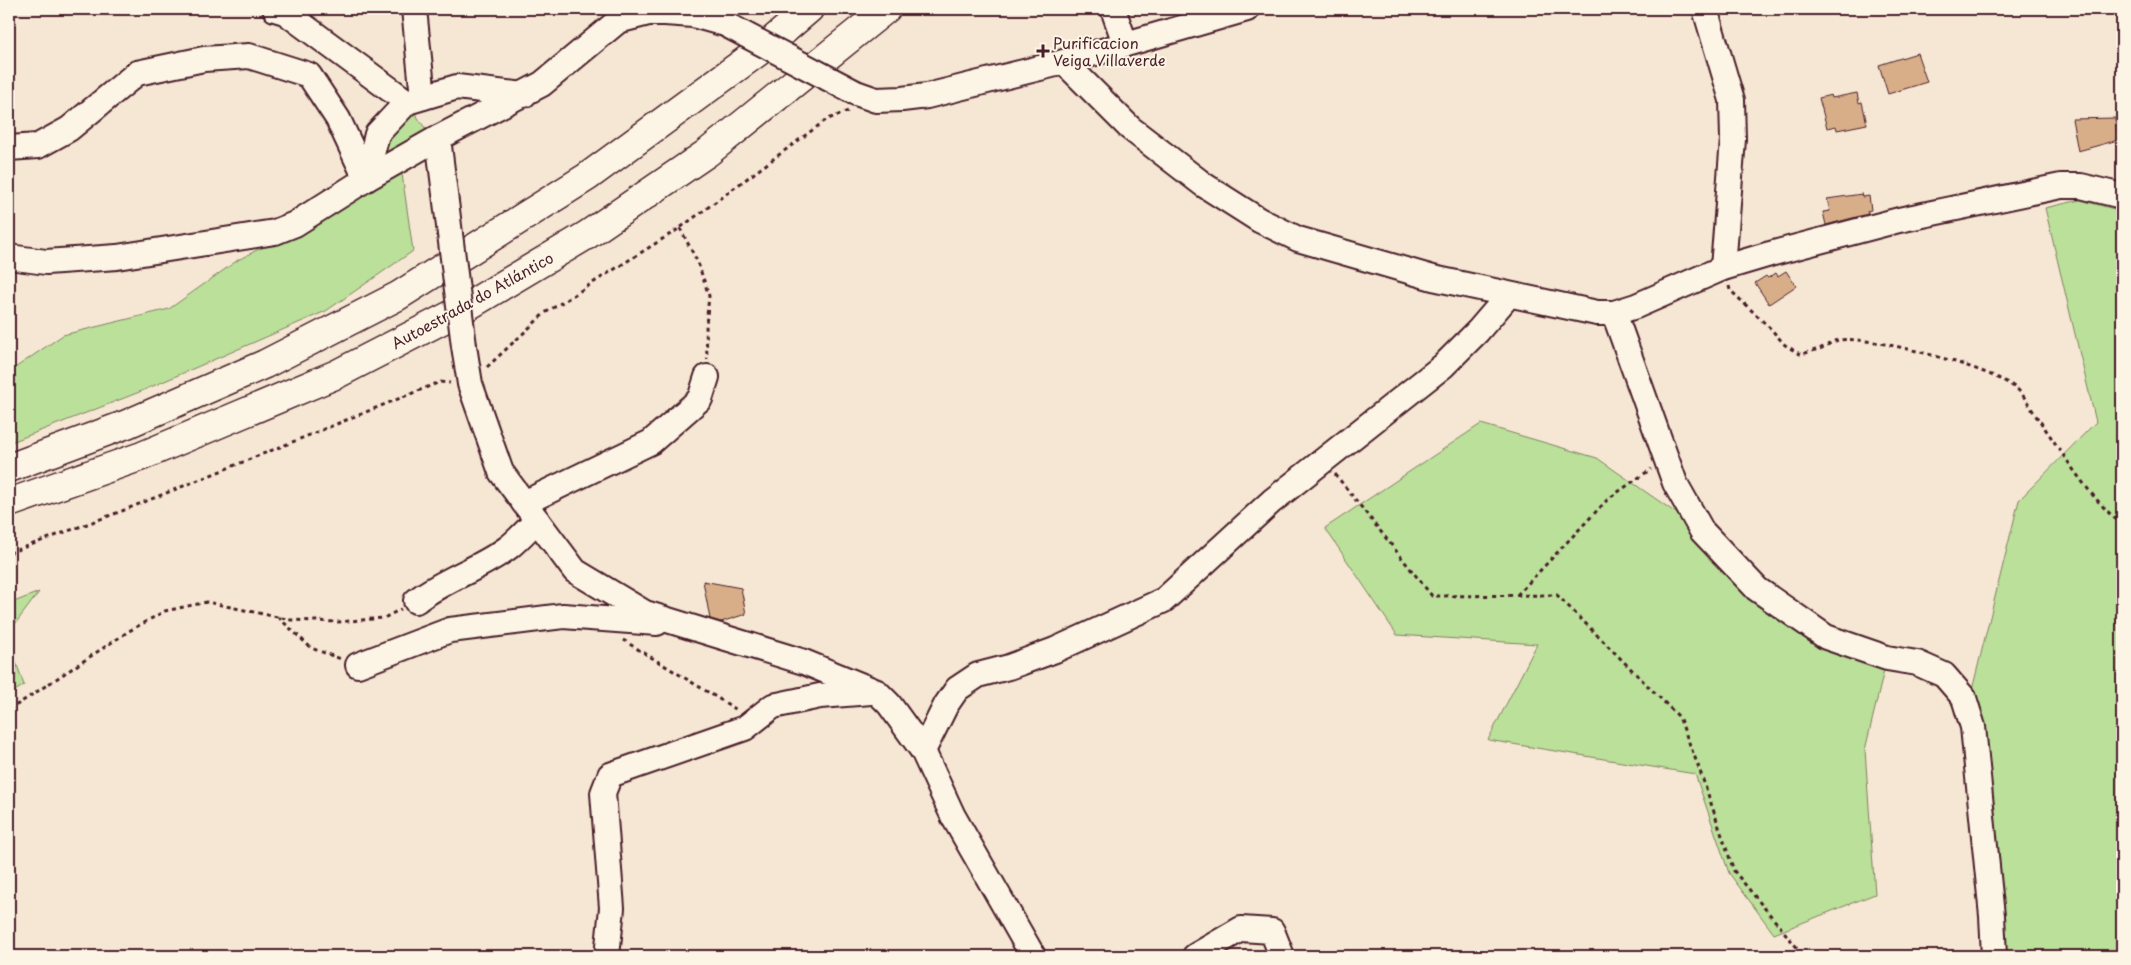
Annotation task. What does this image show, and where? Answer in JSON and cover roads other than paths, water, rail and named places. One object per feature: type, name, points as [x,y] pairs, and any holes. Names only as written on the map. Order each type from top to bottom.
[{"type":"highway","points":[[9,468],[127,424],[265,364],[398,296],[587,177],[766,46],[809,9]]},
{"type":"highway","name":"Autoestrada do Atlántico","points":[[9,503],[142,456],[337,374],[463,309],[587,235],[708,153],[886,9]]},
{"type":"street","points":[[276,9],[285,12],[415,100]]},
{"type":"street","points":[[414,9],[415,100]]},
{"type":"street","points":[[1113,9],[1125,43]]},
{"type":"street","points":[[9,257],[46,262],[159,251],[267,234],[295,224],[366,179],[438,138],[524,95],[557,74],[607,29],[625,19],[649,14],[693,15],[725,24],[866,97],[902,99],[927,96],[1064,62],[1247,9]]},
{"type":"street","points":[[1704,9],[1732,100],[1734,140],[1723,268]]},
{"type":"street","points":[[9,148],[38,146],[69,129],[136,73],[204,59],[249,56],[309,75],[338,119],[366,179]]},
{"type":"street","points":[[1064,62],[1130,128],[1204,184],[1259,220],[1298,239],[1433,278],[1508,296],[1597,313],[1614,313],[1636,306],[1723,268],[1899,220],[2055,187],[2082,186],[2122,196]]},
{"type":"street","points":[[366,179],[377,134],[415,100],[458,87],[524,95]]},
{"type":"street","points":[[438,138],[470,384],[500,472],[576,571],[645,613],[804,662],[877,692],[889,704],[923,751],[953,816],[1033,956]]},
{"type":"street","points":[[923,751],[957,689],[978,675],[1009,667],[1055,650],[1164,600],[1265,507],[1443,366],[1478,331],[1508,296]]},
{"type":"street","points":[[1614,313],[1674,483],[1702,531],[1757,589],[1826,637],[1886,658],[1917,663],[1944,675],[1964,698],[1973,727],[1992,916],[1994,956]]},
{"type":"street","points":[[416,601],[429,591],[468,572],[509,547],[530,511],[651,442],[700,399],[707,377]]},
{"type":"street","points":[[358,665],[450,630],[563,616],[684,625]]},
{"type":"street","points":[[607,956],[612,908],[603,793],[610,775],[745,728],[773,706],[820,696],[877,692]]},
{"type":"street","points":[[1195,956],[1241,928],[1272,931],[1282,956]]},
{"type":"place","name":"Purificacion Veiga Villaverde","points":[[1043,51]]}]
